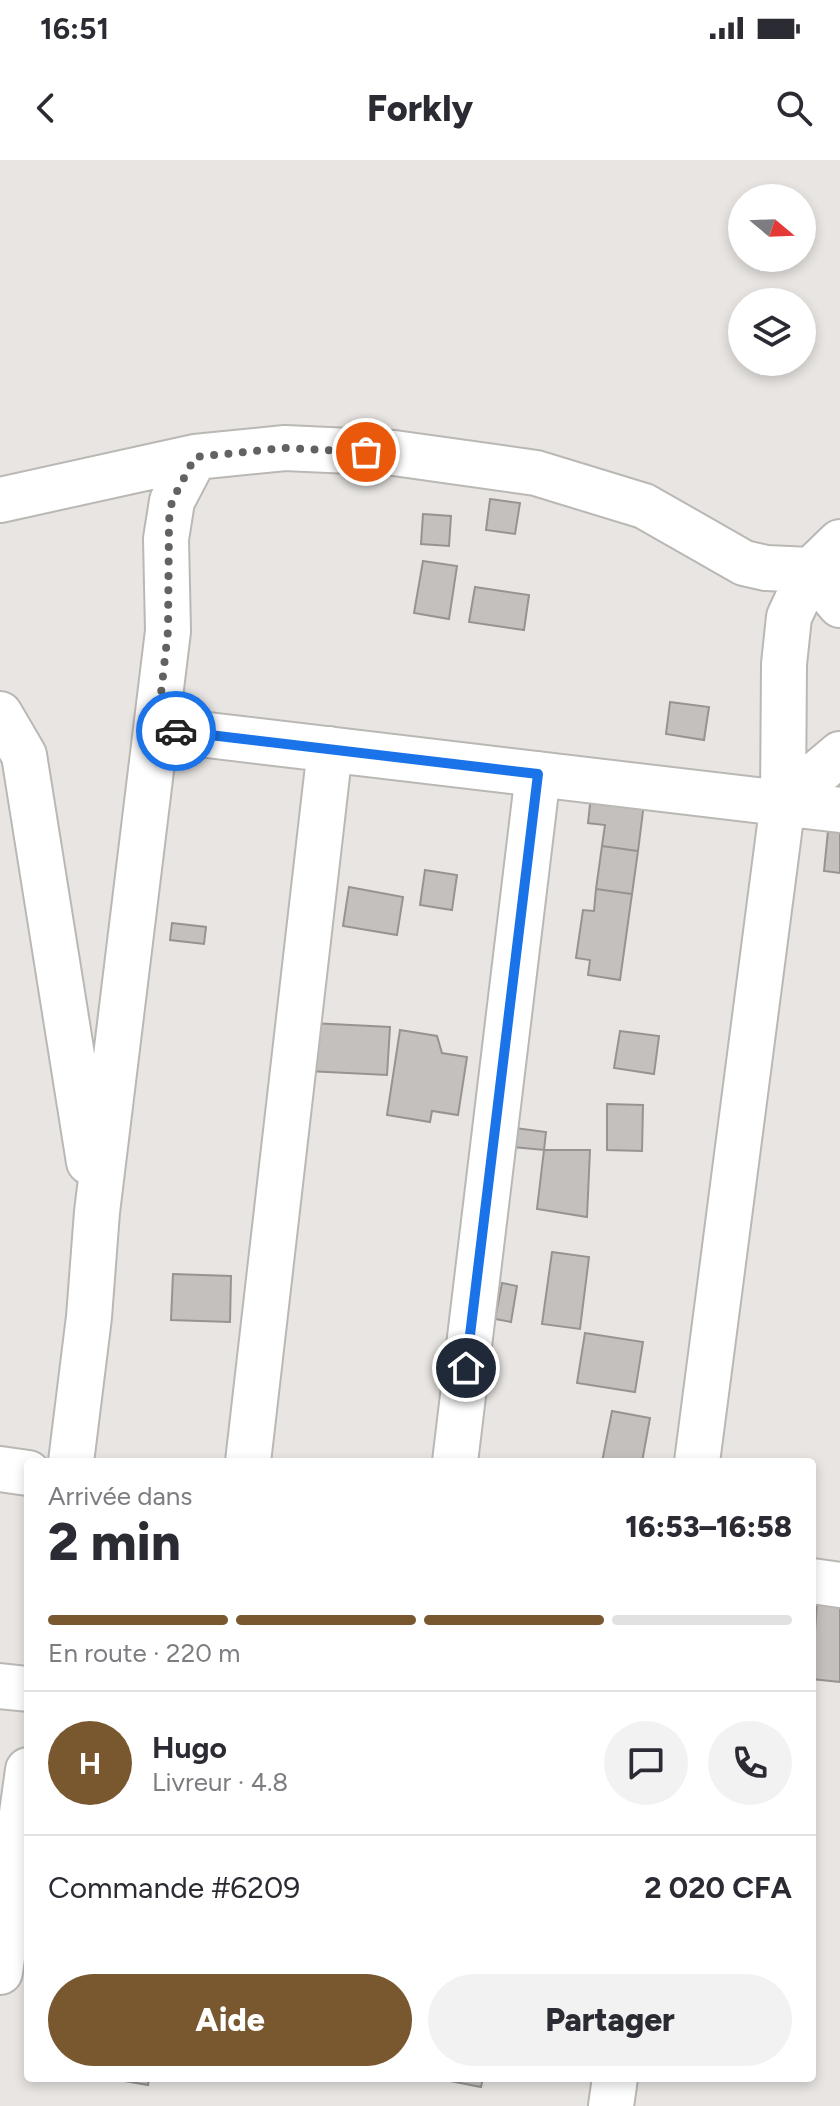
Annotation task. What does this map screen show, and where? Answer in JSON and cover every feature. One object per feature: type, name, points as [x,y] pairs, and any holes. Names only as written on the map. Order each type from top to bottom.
[{"type":"street","points":[[0,500],[195,457],[285,448],[394,453],[536,473],[644,506],[744,563],[766,568],[826,556]]},
{"type":"street","points":[[71,1458],[89,1317],[97,1212],[168,631],[166,539],[172,501],[195,457]]},
{"type":"street","points":[[826,556],[840,605]]},
{"type":"street","points":[[698,1458],[783,802],[784,664],[789,617],[826,556]]},
{"type":"street","points":[[0,714],[24,755],[97,1212]]},
{"type":"street","points":[[157,729],[840,810]]},
{"type":"street","points":[[248,1458],[330,749]]},
{"type":"street","points":[[783,802],[840,754]]},
{"type":"street","points":[[455,1458],[538,774]]},
{"type":"street","points":[[0,1469],[24,1472]]},
{"type":"street","points":[[816,1582],[840,1585]]},
{"type":"street","points":[[0,1686],[24,1689]]},
{"type":"street","points":[[0,1972],[24,1799]]},
{"type":"street","points":[[611,2106],[614,2082]]},
{"type":"building","points":[[490,499],[520,503],[515,534],[486,530]]},
{"type":"building","points":[[423,514],[451,516],[449,546],[421,544]]},
{"type":"building","points":[[423,561],[457,566],[449,619],[414,613]]},
{"type":"building","points":[[475,587],[529,595],[524,630],[469,622]]},
{"type":"building","points":[[670,702],[709,707],[704,740],[666,734]]},
{"type":"building","points":[[591,796],[644,803],[638,851],[602,846],[605,825],[588,823]]},
{"type":"building","points":[[828,831],[840,832],[840,873],[824,871]]},
{"type":"building","points":[[602,846],[638,851],[632,894],[596,889]]},
{"type":"building","points":[[425,870],[457,875],[452,910],[420,905]]},
{"type":"building","points":[[349,887],[403,897],[397,935],[343,926]]},
{"type":"building","points":[[596,889],[632,894],[620,980],[588,975],[590,960],[576,958],[583,910],[594,911]]},
{"type":"building","points":[[172,923],[206,927],[204,944],[170,940]]},
{"type":"building","points":[[311,1023],[390,1027],[387,1075],[308,1071]]},
{"type":"building","points":[[400,1030],[437,1036],[442,1053],[467,1057],[458,1115],[432,1111],[430,1122],[387,1115]]},
{"type":"building","points":[[620,1031],[659,1036],[654,1074],[614,1068]]},
{"type":"building","points":[[607,1104],[643,1105],[642,1151],[607,1150]]},
{"type":"building","points":[[515,1128],[546,1132],[544,1150],[513,1147]]},
{"type":"building","points":[[544,1150],[590,1150],[587,1217],[537,1209]]},
{"type":"building","points":[[552,1252],[589,1257],[580,1329],[542,1324]]},
{"type":"building","points":[[173,1274],[231,1276],[230,1322],[171,1320]]},
{"type":"building","points":[[502,1283],[517,1286],[511,1322],[495,1319]]},
{"type":"building","points":[[585,1333],[643,1342],[635,1392],[577,1383]]},
{"type":"building","points":[[612,1411],[650,1418],[643,1458],[603,1458]]},
{"type":"building","points":[[817,1601],[840,1604],[840,1682],[816,1679]]},
{"type":"building","points":[[455,2082],[482,2082],[481,2087]]},
{"type":"way so far","points":[[176,731],[157,729],[168,631],[166,539],[172,501],[195,457],[285,448],[366,452]]},
{"type":"route","points":[[176,731],[538,774],[466,1368]]}]
